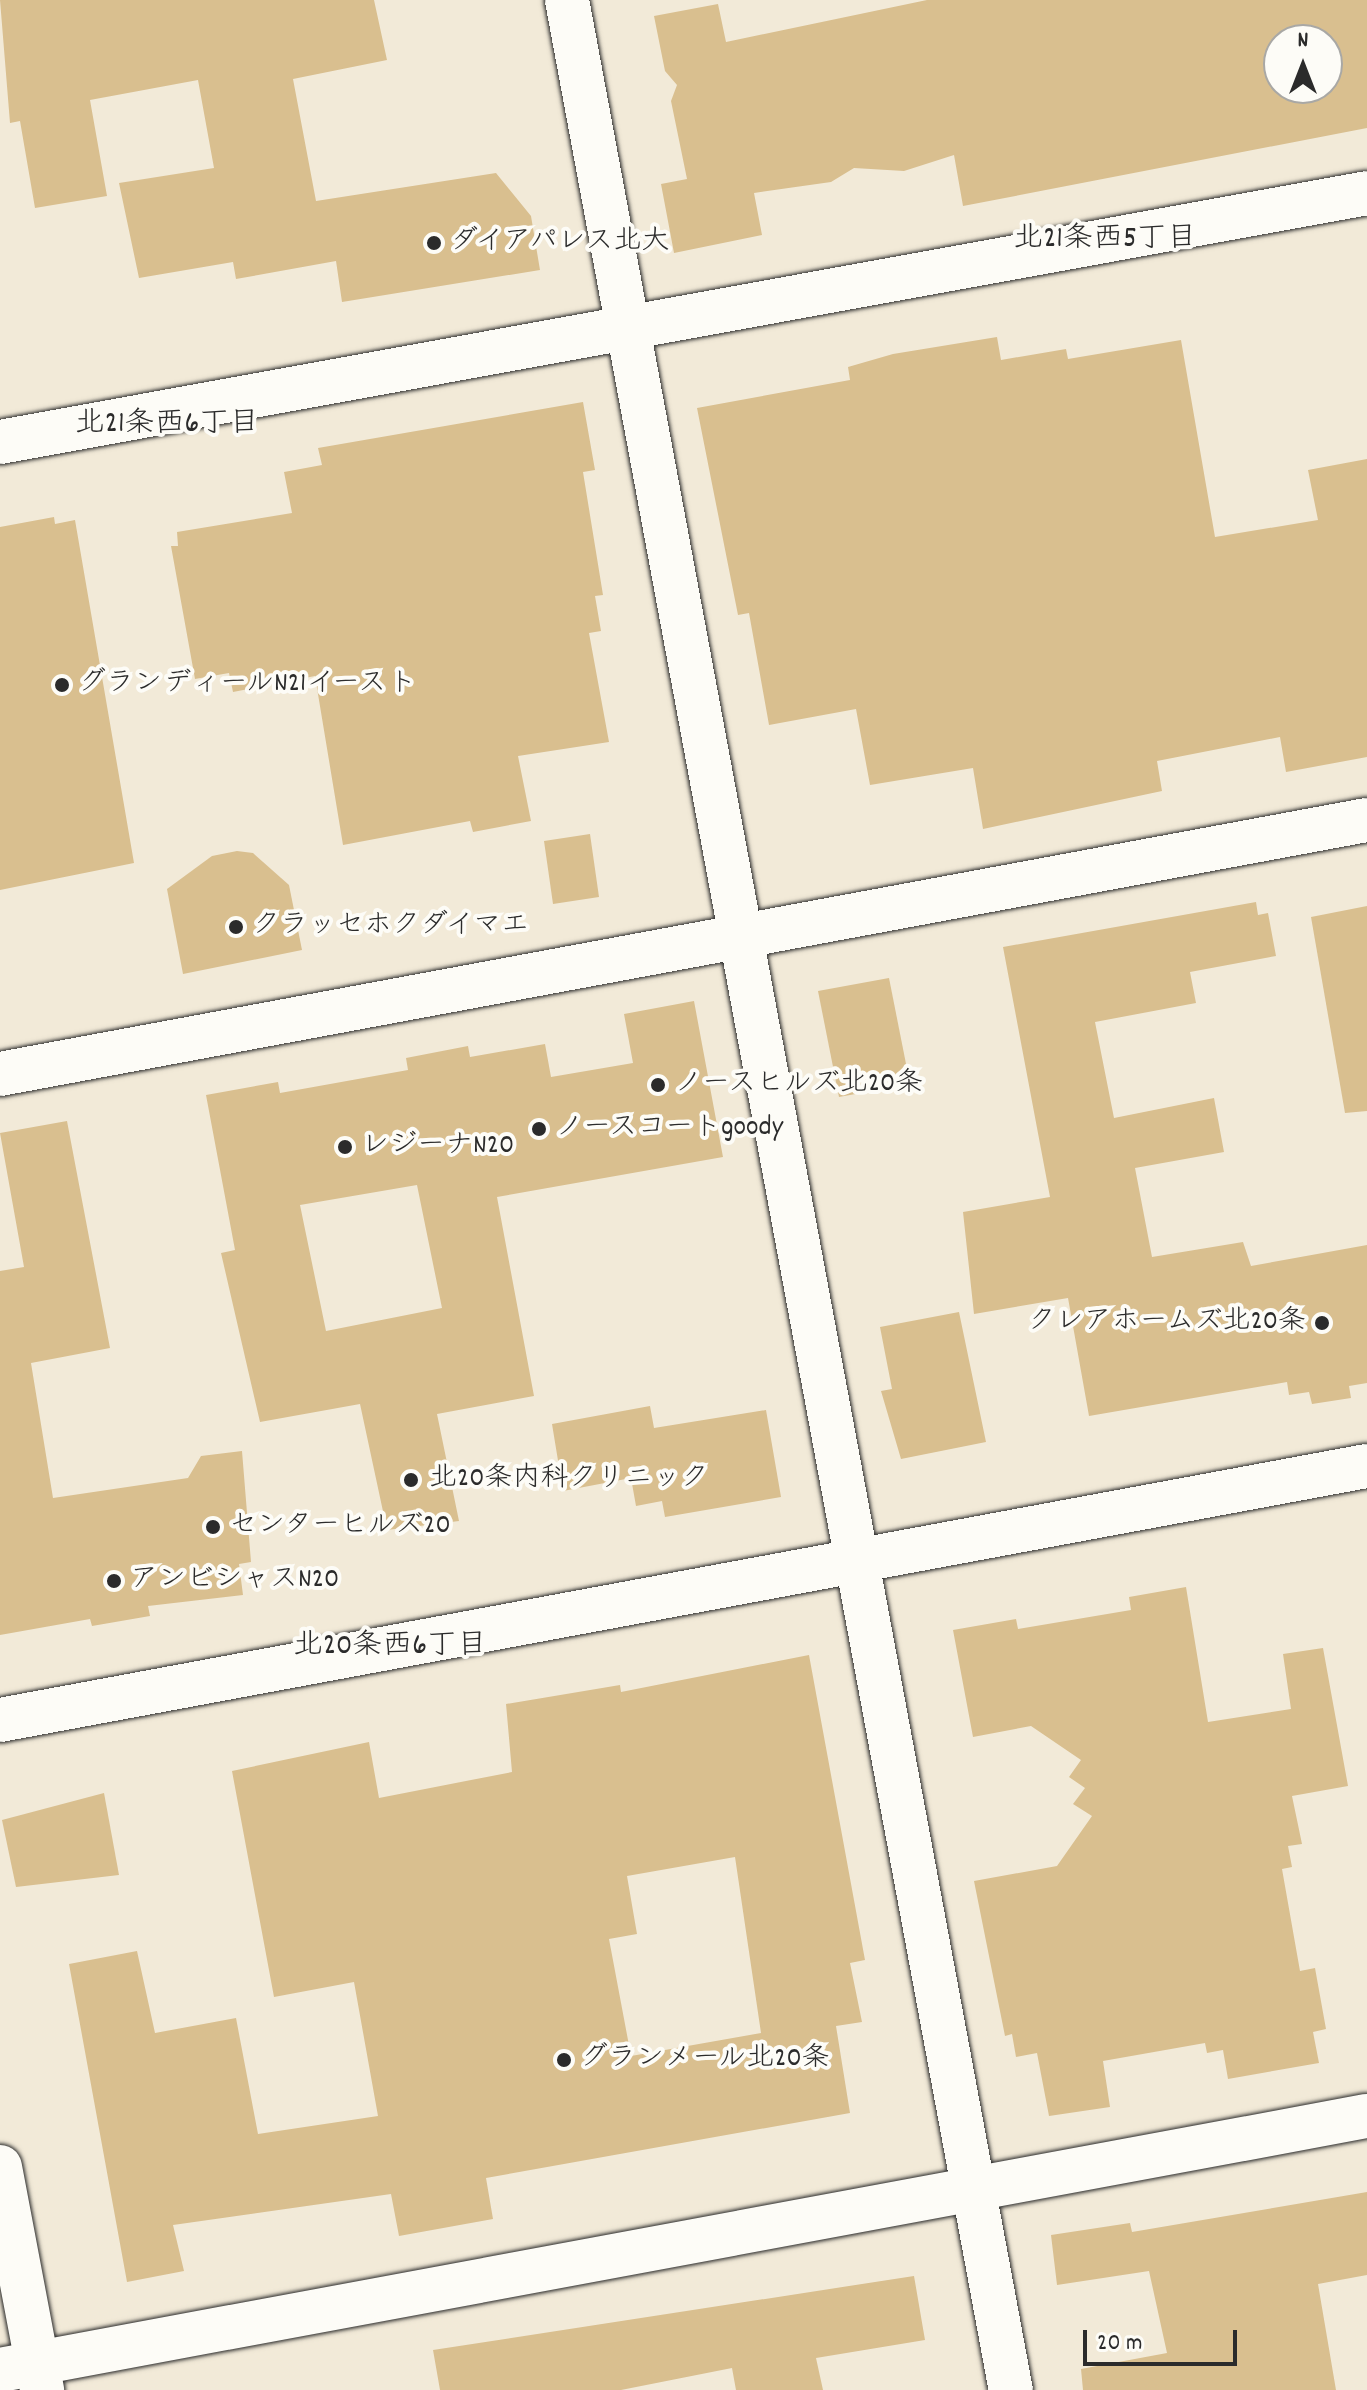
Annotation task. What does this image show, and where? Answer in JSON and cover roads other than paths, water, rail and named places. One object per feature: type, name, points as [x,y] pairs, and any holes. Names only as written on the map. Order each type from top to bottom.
[{"type":"street","points":[[567,0],[1011,2390]]},
{"type":"street","points":[[0,442],[629,331],[1367,193]]},
{"type":"street","points":[[0,1074],[1367,820]]},
{"type":"street","points":[[0,1720],[1367,1466]]},
{"type":"street","points":[[0,2167],[26,2375],[1367,2116]]},
{"type":"place","name":"ダイアパレス北大","points":[[434,243]]},
{"type":"place","name":"グランディールN21イースト","points":[[62,685]]},
{"type":"place","name":"クラッセホクダイマエ","points":[[236,927]]},
{"type":"place","name":"ノースヒルズ北20条","points":[[658,1085]]},
{"type":"place","name":"ノースコートgoody","points":[[539,1129]]},
{"type":"place","name":"レジーナN20","points":[[345,1147]]},
{"type":"place","name":"クレアホームズ北20条","points":[[1322,1323]]},
{"type":"place","name":"北20条内科クリニック","points":[[411,1480]]},
{"type":"place","name":"センターヒルズ20","points":[[213,1527]]},
{"type":"place","name":"アンビシャスN20","points":[[114,1581]]},
{"type":"place","name":"グランメール北20条","points":[[564,2060]]},
{"type":"district","name":"北21条西5丁目","points":[[1105,241]]},
{"type":"district","name":"北21条西6丁目","points":[[167,426]]},
{"type":"district","name":"北20条西6丁目","points":[[390,1648]]}]
